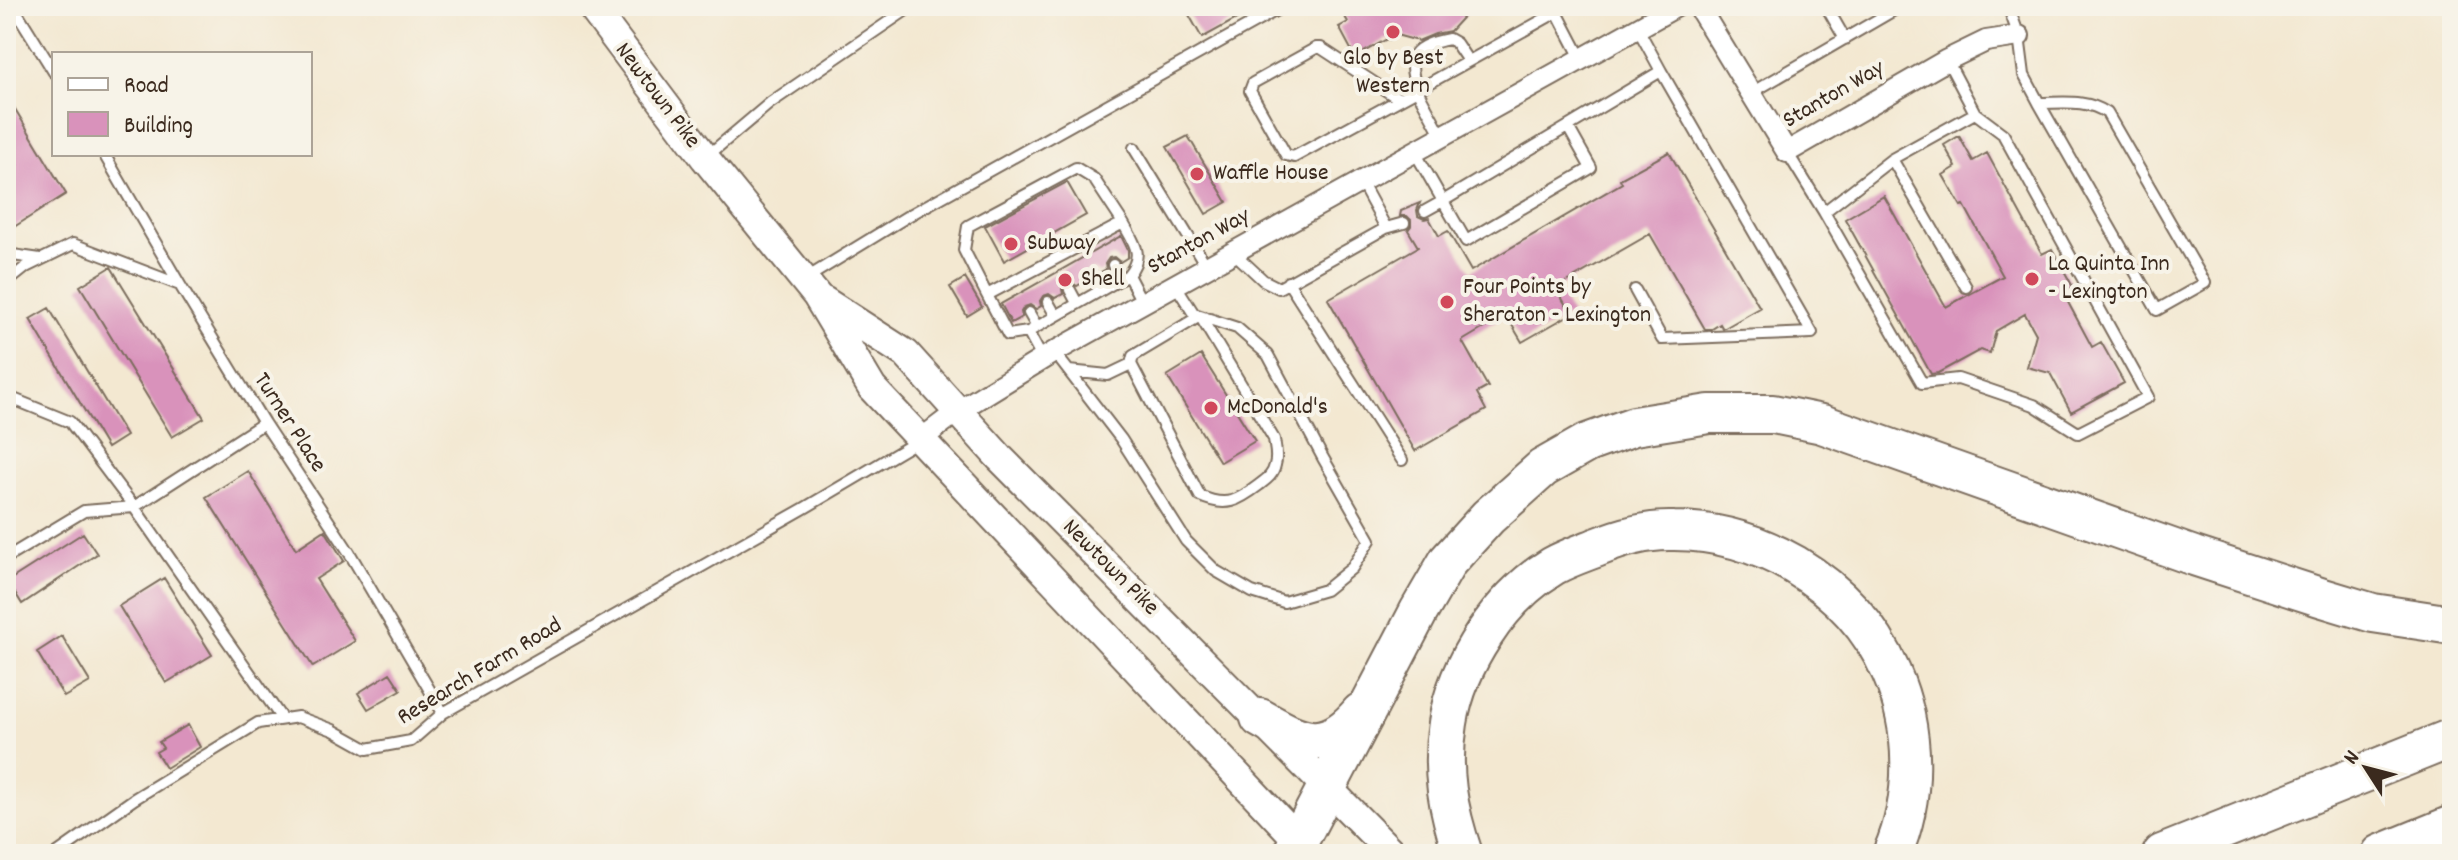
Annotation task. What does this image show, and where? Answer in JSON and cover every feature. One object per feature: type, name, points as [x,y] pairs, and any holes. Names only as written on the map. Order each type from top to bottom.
[{"type":"highway","points":[[1301,850],[1373,697],[1448,561],[1488,517],[1543,468],[1587,443],[1634,426],[1709,414],[1773,414],[1822,424],[2307,593],[2373,613],[2452,625]]},
{"type":"highway","points":[[1463,854],[1450,815],[1444,767],[1448,722],[1460,680],[1475,647],[1496,618],[1522,591],[1552,567],[1612,541],[1641,533],[1675,531],[1734,538],[1773,552],[1838,595],[1863,624],[1885,659],[1899,690],[1907,728],[1911,765],[1909,798],[1901,833],[1892,854]]},
{"type":"highway","points":[[1260,718],[1301,739],[1328,738],[1338,735],[1373,697]]},
{"type":"highway","points":[[2162,854],[2452,738]]},
{"type":"highway","points":[[2381,854],[2452,825]]},
{"type":"highway","points":[[2433,854],[2452,844]]},
{"type":"main road","name":"Newtown Pike","points":[[591,6],[705,158],[810,288],[872,388],[1301,850]]},
{"type":"main road","name":"Newtown Pike","points":[[810,288],[906,354],[1000,458],[1393,854]]},
{"type":"street","name":"Stanton Way","points":[[920,440],[958,411],[1048,355],[1677,6]]},
{"type":"street","name":"Stanton Way","points":[[1698,6],[1787,152],[1947,60],[1986,41],[2019,36]]},
{"type":"lane","points":[[13,6],[52,69]]},
{"type":"lane","points":[[705,158],[770,103],[912,6]]},
{"type":"lane","points":[[810,288],[908,216],[1284,6]]},
{"type":"lane","points":[[1826,6],[1845,39]]},
{"type":"lane","points":[[2008,6],[2019,36],[2024,75],[2039,103],[2157,310],[2205,283],[2107,113],[2097,106],[2080,102],[2039,103]]},
{"type":"lane","points":[[1751,93],[1898,7]]},
{"type":"lane","points":[[1399,99],[1326,50],[1316,48],[1250,87],[1286,155],[1294,157],[1562,9],[1581,58]]},
{"type":"lane","points":[[1635,290],[1662,339],[1812,333],[1637,27]]},
{"type":"lane","points":[[1442,136],[1417,90],[1411,71],[1412,58],[1421,47],[1449,39],[1456,43],[1468,61]]},
{"type":"lane","points":[[1787,152],[1922,383],[1958,379],[2034,405],[2078,433],[2148,397],[2003,134],[1975,113],[1947,60]]},
{"type":"lane","points":[[1425,211],[1661,71]]},
{"type":"lane","points":[[1824,212],[1892,159],[1975,113]]},
{"type":"lane","points":[[1415,152],[1466,241],[1591,168],[1568,127]]},
{"type":"lane","points":[[1134,148],[1207,267]]},
{"type":"lane","name":"Turner Place","points":[[105,156],[264,423],[349,552],[443,713]]},
{"type":"lane","points":[[1892,159],[1966,287]]},
{"type":"lane","points":[[1076,168],[1094,179],[1123,223],[1137,250],[1137,265],[1124,277],[1032,330],[1008,335],[964,250],[968,226],[1076,168]]},
{"type":"lane","points":[[1361,182],[1386,228]]},
{"type":"lane","points":[[987,295],[1032,271],[1056,266],[1100,241],[1123,223]]},
{"type":"lane","points":[[1233,252],[1263,280],[1279,288],[1386,228],[1404,223]]},
{"type":"lane","points":[[6,283],[26,267],[73,244],[180,285]]},
{"type":"lane","points":[[6,254],[41,260]]},
{"type":"lane","points":[[1113,265],[1142,302]]},
{"type":"lane","points":[[1032,271],[1038,283]]},
{"type":"lane","points":[[1092,277],[1100,291]]},
{"type":"lane","points":[[1013,282],[1019,294]]},
{"type":"lane","points":[[1288,282],[1402,460]]},
{"type":"lane","points":[[1029,313],[1032,330],[1048,355],[1069,371],[1121,439],[1186,541],[1216,571],[1252,592],[1284,602],[1325,590],[1352,568],[1370,540],[1268,355],[1237,328],[1194,314],[1175,284]]},
{"type":"lane","points":[[1070,290],[1077,303]]},
{"type":"lane","points":[[1048,302],[1056,316]]},
{"type":"lane","points":[[1200,316],[1274,439],[1277,456],[1275,468],[1269,477],[1240,499],[1227,503],[1212,502],[1200,496],[1131,364],[1133,356],[1200,316]]},
{"type":"lane","points":[[1069,371],[1108,375],[1131,364]]},
{"type":"lane","points":[[6,396],[70,422],[134,507],[282,719]]},
{"type":"lane","points":[[6,558],[84,511],[134,507],[264,423]]},
{"type":"lane","name":"Research Farm Road","points":[[56,854],[134,799],[258,723],[298,717],[333,730],[367,749],[411,741],[443,713],[920,440]]},
{"type":"building","points":[[1184,6],[1260,6],[1202,38]]},
{"type":"building","name":"Glo by Best Western","points":[[1352,6],[1473,6],[1450,31],[1418,41],[1396,35],[1392,40],[1387,39],[1355,57],[1339,27],[1348,22],[1342,12]]},
{"type":"building","points":[[6,94],[66,194],[6,232]]},
{"type":"building","name":"Waffle House","points":[[1188,136],[1227,202],[1206,214],[1167,147]]},
{"type":"building","name":"La Quinta Inn - Lexington","points":[[1959,136],[1973,161],[1987,153],[2042,254],[2052,249],[2073,287],[2063,293],[2092,347],[2101,342],[2124,383],[2071,412],[2050,373],[2027,367],[2036,334],[2025,314],[1996,331],[1990,353],[1980,350],[1931,374],[1845,219],[1884,196],[1946,307],[2003,276],[1964,205],[1961,206],[1943,175],[1956,167],[1944,145]]},
{"type":"building","name":"Four Points by Sheraton - Lexington","points":[[1669,152],[1760,308],[1723,329],[1720,324],[1705,329],[1650,234],[1556,288],[1571,314],[1522,342],[1506,315],[1462,341],[1488,387],[1477,393],[1486,410],[1415,451],[1328,299],[1418,247],[1408,230],[1411,220],[1400,216],[1401,211],[1420,203],[1418,216],[1429,218],[1439,236],[1448,231],[1471,271]]},
{"type":"building","points":[[1067,182],[1086,215],[1004,261],[985,226]]},
{"type":"building","name":"Shell","points":[[1121,236],[1128,257],[1120,262],[1114,257],[1109,258],[1106,269],[1099,273],[1093,269],[1087,271],[1085,281],[1077,286],[1066,283],[1063,294],[1055,298],[1049,294],[1043,296],[1041,306],[1036,309],[1030,305],[1024,307],[1022,317],[1011,323],[1001,304]]},
{"type":"building","points":[[111,267],[204,418],[172,437],[80,286]]},
{"type":"building","points":[[965,278],[982,307],[967,316],[950,287]]},
{"type":"building","points":[[49,308],[126,436],[107,448],[30,319]]},
{"type":"building","name":"McDonald's","points":[[1201,355],[1255,441],[1220,462],[1167,376]]},
{"type":"building","points":[[248,471],[296,549],[325,530],[344,561],[316,579],[355,641],[313,667],[206,497]]},
{"type":"building","points":[[83,533],[97,554],[22,604],[8,581]]},
{"type":"building","points":[[164,578],[212,655],[166,683],[119,606]]},
{"type":"building","points":[[62,636],[90,682],[64,697],[37,652]]},
{"type":"building","points":[[390,673],[401,690],[368,709],[358,693]]},
{"type":"building","points":[[188,725],[200,747],[166,768],[156,752],[163,748],[159,742]]},
{"type":"place","name":"Glo by Best Western","points":[[1393,32]]},
{"type":"place","name":"Waffle House","points":[[1197,174]]},
{"type":"place","name":"Subway","points":[[1011,244]]},
{"type":"place","name":"La Quinta Inn - Lexington","points":[[2032,279]]},
{"type":"place","name":"Shell","points":[[1065,280]]},
{"type":"place","name":"Four Points by Sheraton - Lexington","points":[[1447,302]]},
{"type":"place","name":"McDonald's","points":[[1211,408]]}]
